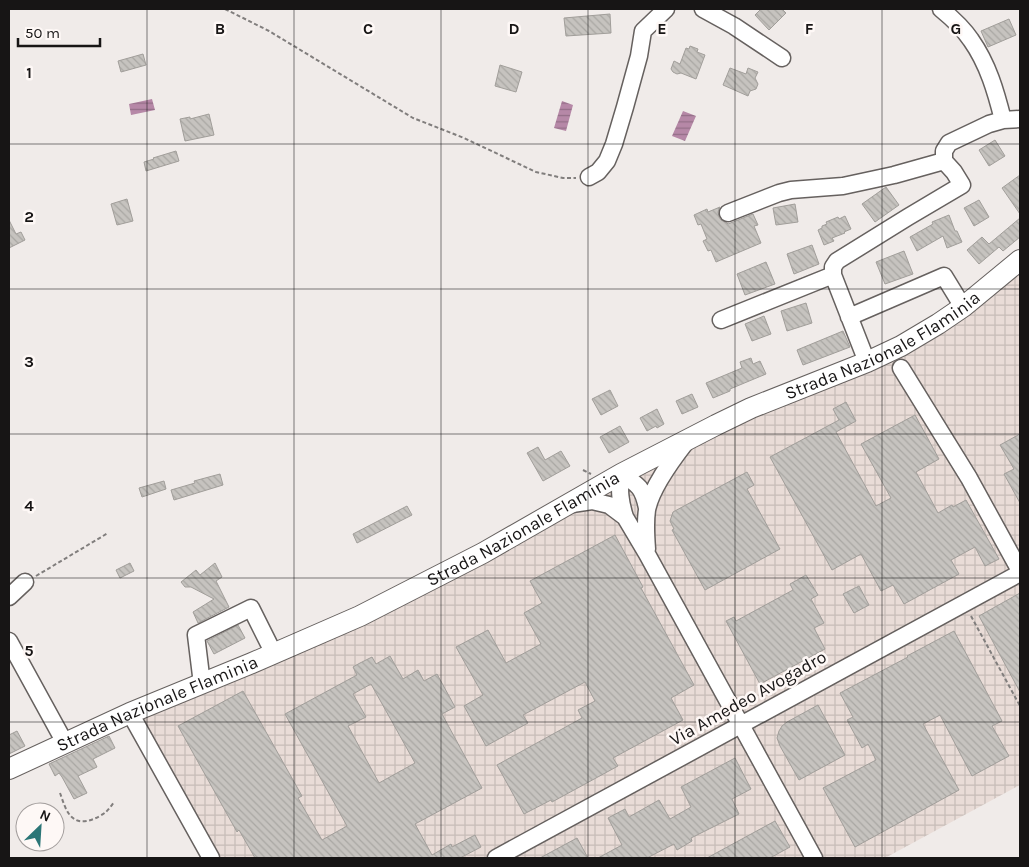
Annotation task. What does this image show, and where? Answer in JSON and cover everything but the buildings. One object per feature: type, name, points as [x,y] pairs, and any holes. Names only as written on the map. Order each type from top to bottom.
[{"type":"main road","name":"Strada Nazionale Flaminia","points":[[9,769],[130,713],[274,654],[360,616],[483,553],[621,474],[688,439],[751,408],[901,346],[963,307],[1020,260]]},
{"type":"street","points":[[589,177],[598,172],[614,144],[639,56],[643,31],[666,9]]},
{"type":"street","points":[[703,9],[734,26],[782,58]]},
{"type":"street","points":[[941,9],[971,38],[984,61],[997,95],[1003,120]]},
{"type":"street","points":[[866,362],[833,274],[833,267],[837,261],[962,185],[944,161],[944,151],[949,143],[989,124],[1003,120],[1020,119]]},
{"type":"street","points":[[728,213],[779,192],[843,186],[894,175],[944,161]]},
{"type":"street","points":[[721,320],[833,274]]},
{"type":"street","points":[[849,317],[944,276],[963,307]]},
{"type":"street","points":[[901,368],[969,478],[1020,572]]},
{"type":"street","points":[[647,508],[657,484],[688,439]]},
{"type":"street","points":[[647,554],[645,530],[647,508],[644,493],[634,482],[621,474],[620,502],[625,517],[814,858]]},
{"type":"street","points":[[568,505],[592,501],[609,506],[625,517]]},
{"type":"street","name":"Via Amedeo Avogadro","points":[[496,858],[1020,572]]},
{"type":"street","points":[[9,597],[25,582]]},
{"type":"street","points":[[202,684],[196,635],[251,608],[274,654]]},
{"type":"street","points":[[9,641],[65,743]]},
{"type":"street","points":[[130,713],[211,858]]},
{"type":"path","points":[[225,9],[269,31],[413,118],[464,138],[536,172],[564,178],[589,177]]},
{"type":"path","points":[[25,582],[108,533]]},
{"type":"path","points":[[964,603],[1020,706]]},
{"type":"path","points":[[60,793],[68,814],[79,822],[87,822],[107,811],[114,802]]},
{"type":"shaded area","points":[[152,99],[155,110],[131,115],[129,104]]},
{"type":"shaded area","points":[[562,101],[573,105],[566,131],[554,128]]},
{"type":"shaded area","points":[[683,111],[696,116],[685,141],[672,136]]},
{"type":"shaded area","points":[[1020,267],[1020,785],[885,858],[215,858],[136,717],[694,443],[870,368]]}]
